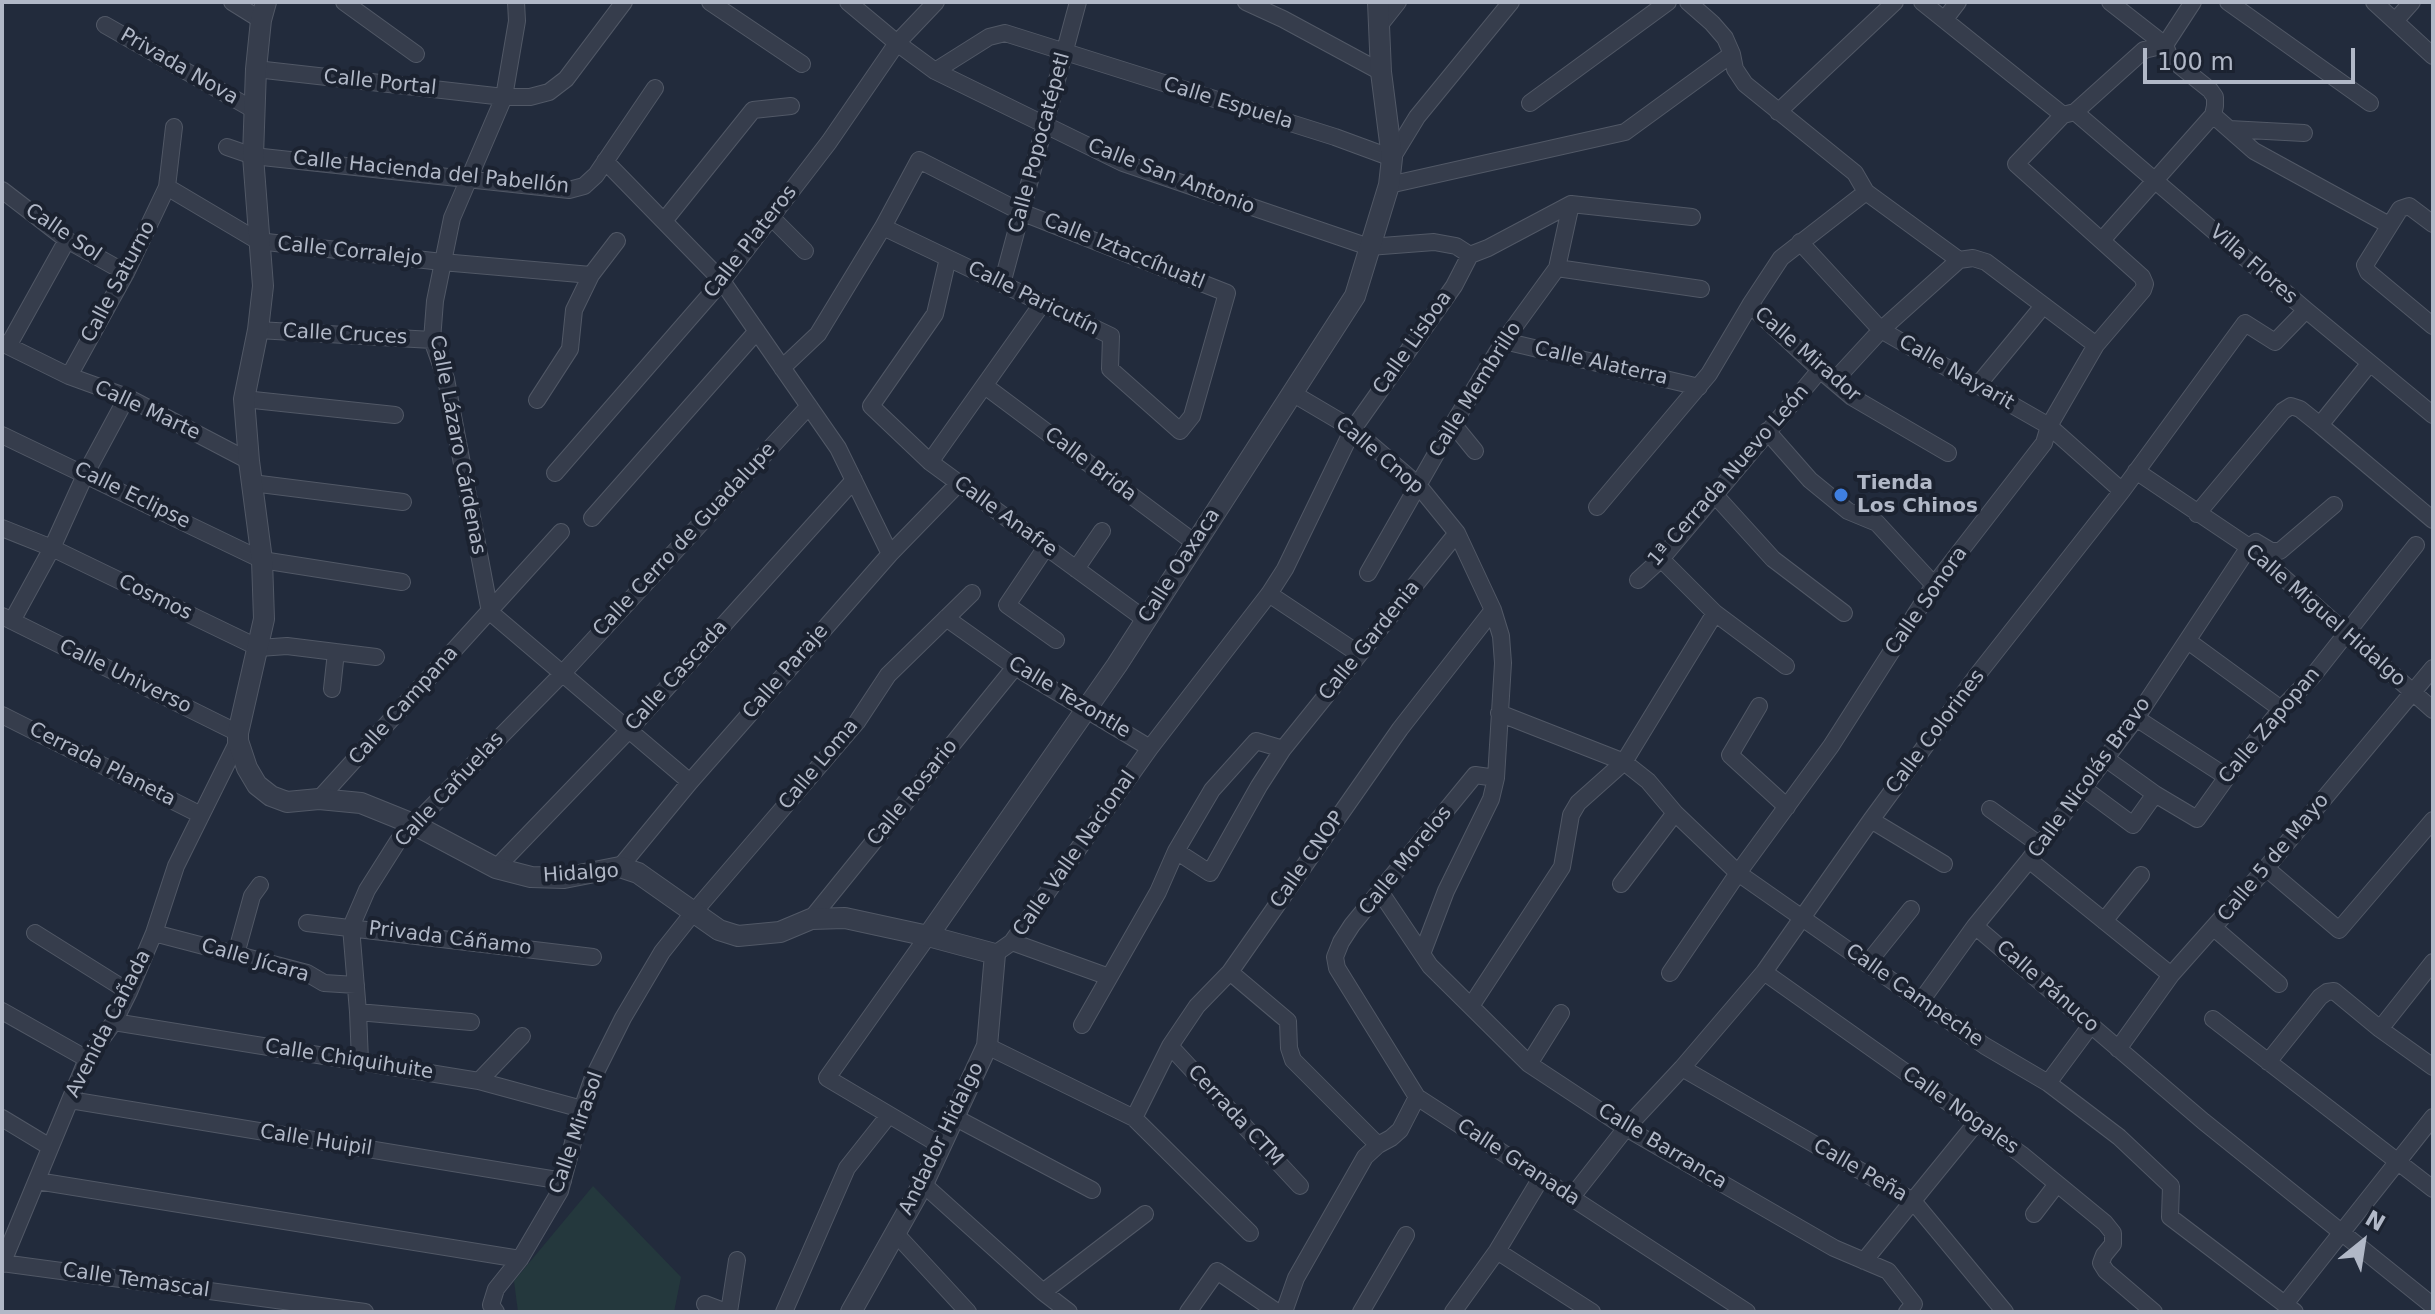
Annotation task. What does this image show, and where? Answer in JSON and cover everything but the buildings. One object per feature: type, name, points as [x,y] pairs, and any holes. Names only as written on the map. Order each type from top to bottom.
[{"type":"street","points":[[232,2],[264,11],[256,69],[253,156],[263,286],[244,399],[262,560],[264,619],[238,737]]},
{"type":"street","points":[[344,2],[416,54]]},
{"type":"street","name":"Calle Lázaro Cárdenas","points":[[490,612],[446,379],[432,340],[435,301],[452,218],[504,97],[517,21],[516,2]]},
{"type":"street","name":"Calle Portal","points":[[256,69],[504,97],[530,97],[549,92],[573,70],[624,2]]},
{"type":"street","points":[[710,2],[802,64]]},
{"type":"street","name":"Calle San Antonio","points":[[848,2],[935,71],[1123,163],[1369,247]]},
{"type":"street","name":"Calle Plateros","points":[[555,473],[722,281],[829,142],[897,43],[936,2]]},
{"type":"street","name":"Calle Popocatépetl","points":[[1002,284],[1078,2]]},
{"type":"street","points":[[1246,2],[1381,72]]},
{"type":"street","name":"Calle Oaxaca","points":[[889,1115],[827,1078],[1146,620],[1355,296],[1389,185],[1392,158],[1381,72],[1378,2]]},
{"type":"street","points":[[1379,26],[1398,2]]},
{"type":"street","points":[[1392,158],[1417,117],[1511,2]]},
{"type":"street","points":[[1530,103],[1668,2]]},
{"type":"street","points":[[1778,112],[1895,2]]},
{"type":"street","name":"Villa Flores","points":[[1922,2],[2156,182],[2433,415]]},
{"type":"street","points":[[1945,19],[1958,2]]},
{"type":"street","points":[[2110,2],[2165,45],[2170,58],[2215,97],[2213,115],[2103,239],[2016,164],[2069,113],[2144,50],[2165,45],[2193,2]]},
{"type":"street","points":[[2228,2],[2370,103]]},
{"type":"street","points":[[2374,2],[2433,56]]},
{"type":"street","points":[[2395,21],[2412,2]]},
{"type":"street","points":[[1696,4],[1725,38],[1735,69],[1745,84],[1855,173],[1866,192],[1959,260]]},
{"type":"street","name":"Privada Nova","points":[[105,25],[254,110]]},
{"type":"street","name":"Calle Espuela","points":[[935,71],[989,37],[1005,33],[1335,137],[1392,158]]},
{"type":"street","points":[[1389,185],[1625,132],[1732,54]]},
{"type":"street","name":"Calle Hacienda del Pabellón","points":[[227,147],[253,156],[569,190],[584,186],[596,175],[655,88]]},
{"type":"street","points":[[664,221],[753,110],[791,106]]},
{"type":"street","points":[[2213,115],[2254,151],[2389,225]]},
{"type":"street","name":"Calle Saturno","points":[[69,376],[126,273],[167,187],[174,127]]},
{"type":"street","points":[[2229,129],[2304,133]]},
{"type":"street","name":"Calle Iztaccíhuatl","points":[[883,227],[919,160],[1021,212],[1227,293],[1192,416],[1180,431]]},
{"type":"street","points":[[605,161],[722,281],[838,448],[890,554]]},
{"type":"street","points":[[167,187],[258,241]]},
{"type":"street","points":[[1597,507],[1709,374],[1781,258],[1866,192]]},
{"type":"street","name":"Calle Sol","points":[[3,193],[67,240],[126,273]]},
{"type":"street","points":[[1369,247],[1434,242],[1456,246],[1470,255],[1571,204],[1692,217]]},
{"type":"street","name":"Calle Membrillo","points":[[1368,573],[1504,341],[1557,268],[1571,204]]},
{"type":"street","points":[[2433,224],[2409,206],[2400,209],[2365,265],[2368,272],[2433,326]]},
{"type":"street","points":[[771,217],[805,251]]},
{"type":"street","points":[[782,368],[818,334],[883,227]]},
{"type":"street","name":"Calle Paricutín","points":[[883,227],[1111,336],[1110,369],[1180,431]]},
{"type":"street","name":"Calle Sonora","points":[[1670,973],[1831,746],[1934,585],[2044,443],[2049,426],[2096,345],[2143,290],[2145,284],[2142,277],[2103,239]]},
{"type":"street","points":[[5,344],[67,240]]},
{"type":"street","name":"Calle Corralejo","points":[[258,241],[591,275]]},
{"type":"street","points":[[537,400],[570,349],[574,310],[591,275],[617,241]]},
{"type":"street","name":"Calle Nayarit","points":[[1800,242],[1881,330],[2049,426],[2122,491]]},
{"type":"street","name":"Calle Lisboa","points":[[1353,429],[1454,286],[1470,255]]},
{"type":"street","name":"Calle Anafre","points":[[948,258],[935,314],[871,406],[930,462],[1146,620]]},
{"type":"street","points":[[1834,381],[1881,330],[1959,260],[1973,258],[1986,262],[2096,345]]},
{"type":"street","points":[[1557,268],[1701,289]]},
{"type":"street","points":[[930,462],[1042,304]]},
{"type":"street","name":"Calle Mirador","points":[[1750,305],[1852,397],[1948,453]]},
{"type":"street","points":[[1977,386],[2043,306]]},
{"type":"street","name":"Calle Colorines","points":[[1571,1198],[1626,1128],[1764,972],[1978,674],[2122,491],[2245,323],[2275,342],[2306,310]]},
{"type":"street","name":"Calle Cruces","points":[[258,330],[432,340]]},
{"type":"street","points":[[592,518],[757,331]]},
{"type":"street","name":"Calle Alaterra","points":[[1504,341],[1699,387]]},
{"type":"street","name":"Calle Marte","points":[[5,344],[69,376],[127,397],[249,461]]},
{"type":"street","points":[[2320,425],[2370,363]]},
{"type":"street","name":"1ª Cerrada Nuevo León","points":[[1638,580],[1661,559],[1820,370]]},
{"type":"street","name":"Calle Brida","points":[[985,386],[1195,543]]},
{"type":"street","name":"Calle Cnop","points":[[1292,393],[1353,429],[1418,485],[1457,533],[1493,610],[1501,636],[1503,663],[1499,713]]},
{"type":"street","points":[[7,618],[52,548],[86,473],[127,397]]},
{"type":"street","points":[[244,399],[395,415]]},
{"type":"street","name":"Calle Cerro de Guadalupe","points":[[561,675],[809,406]]},
{"type":"street","points":[[2197,514],[2283,411],[2291,406],[2300,409],[2320,425],[2433,520]]},
{"type":"street","points":[[1453,424],[1475,451]]},
{"type":"street","name":"Calle Tezontle","points":[[946,618],[1015,667],[1150,748],[1285,569],[1353,429]]},
{"type":"street","points":[[1767,431],[1810,480],[1848,511],[1877,523],[1934,585]]},
{"type":"street","name":"Calle Eclipse","points":[[2,435],[262,560],[402,582]]},
{"type":"street","name":"Calle Miguel Hidalgo","points":[[2136,471],[2249,547],[2433,710]]},
{"type":"street","name":"Calle Cascada","points":[[496,868],[628,731],[854,480]]},
{"type":"street","points":[[252,483],[403,502]]},
{"type":"street","name":"Calle Paraje","points":[[620,867],[690,782],[890,554],[959,483]]},
{"type":"street","points":[[1714,494],[1773,559],[1844,613]]},
{"type":"street","points":[[2249,547],[2256,542],[2271,551],[2280,551],[2334,505]]},
{"type":"street","name":"Cosmos","points":[[2,528],[52,548],[259,648]]},
{"type":"street","points":[[1076,569],[1102,531]]},
{"type":"street","name":"Calle Campana","points":[[319,799],[561,532]]},
{"type":"street","name":"Calle Gardenia","points":[[1176,851],[1210,873],[1283,749],[1457,533]]},
{"type":"street","points":[[2344,633],[2416,545]]},
{"type":"street","points":[[1046,547],[1007,605],[1056,640]]},
{"type":"street","name":"Calle Nicolás Bravo","points":[[1921,1001],[2136,718],[2249,547]]},
{"type":"street","points":[[1661,559],[1715,613],[1786,666]]},
{"type":"street","name":"Calle Loma","points":[[693,913],[857,722],[888,675],[972,593]]},
{"type":"street","points":[[1269,594],[1359,654]]},
{"type":"street","name":"Calle CNOP","points":[[1134,1118],[1170,1046],[1197,1006],[1230,972],[1400,729],[1493,610]]},
{"type":"street","points":[[490,612],[690,782]]},
{"type":"street","points":[[1471,1006],[1562,867],[1571,815],[1578,803],[1624,762],[1715,613]]},
{"type":"street","name":"Calle Universo","points":[[7,618],[238,737]]},
{"type":"street","name":"Calle Zapopan","points":[[2155,794],[2197,819],[2227,777],[2281,709],[2312,677],[2344,633]]},
{"type":"street","points":[[2188,641],[2281,709]]},
{"type":"street","points":[[259,648],[287,646],[376,657]]},
{"type":"street","points":[[332,689],[336,652]]},
{"type":"street","name":"Calle Rosario","points":[[811,919],[1015,667]]},
{"type":"street","name":"Calle 5 de Mayo","points":[[2118,1049],[2171,975],[2266,868],[2433,668]]},
{"type":"street","name":"Calle Cañuelas","points":[[360,1061],[351,927],[367,890],[398,841],[413,824],[561,675]]},
{"type":"street","points":[[1759,706],[1730,755],[1787,807]]},
{"type":"street","points":[[1422,954],[1446,891],[1491,799],[1496,778],[1499,713]]},
{"type":"street","name":"Calle Campeche","points":[[1499,713],[1624,762],[1648,781],[1675,813],[1738,873],[1985,1046],[2048,1083],[2119,1137],[2171,1186],[2170,1217],[2290,1308]]},
{"type":"street","name":"Cerrada Planeta","points":[[2,715],[201,815]]},
{"type":"street","points":[[2136,718],[2227,777]]},
{"type":"street","name":"Hidalgo","points":[[238,737],[247,768],[257,785],[271,796],[287,802],[319,799],[361,803],[413,824],[496,868],[531,877],[564,878],[620,867],[638,873],[719,930],[738,936],[780,932],[811,919],[845,918],[1004,948]]},
{"type":"street","name":"Avenida Cañada","points":[[2,1264],[87,1059],[114,1022],[129,992],[154,933],[176,866],[238,737]]},
{"type":"street","points":[[1082,1025],[1212,790],[1256,741],[1283,749]]},
{"type":"street","name":"Calle Valle Nacional","points":[[1004,948],[1150,748]]},
{"type":"street","points":[[2083,788],[2133,825],[2155,794],[2105,758]]},
{"type":"street","name":"Calle Morelos","points":[[1337,968],[1335,957],[1352,925],[1475,775],[1496,778]]},
{"type":"street","points":[[1990,809],[2040,845]]},
{"type":"street","points":[[1621,884],[1675,813]]},
{"type":"street","points":[[1871,820],[1944,864]]},
{"type":"street","points":[[2266,868],[2339,930],[2433,820]]},
{"type":"street","points":[[2029,860],[2171,975]]},
{"type":"street","points":[[2104,921],[2141,875]]},
{"type":"street","points":[[236,954],[252,896],[260,885]]},
{"type":"street","name":"Calle Barranca","points":[[1381,893],[1430,966],[1529,1064],[1626,1128],[1834,1248],[1888,1271],[1914,1304],[1907,1312]]},
{"type":"street","points":[[1867,964],[1911,909]]},
{"type":"street","name":"Calle Mirasol","points":[[496,1312],[491,1305],[496,1289],[520,1259],[560,1191],[592,1080],[623,1018],[662,952],[693,913]]},
{"type":"street","name":"Privada Cáñamo","points":[[307,923],[593,957]]},
{"type":"street","name":"Calle Pánuco","points":[[1975,926],[2341,1235],[2433,1306]]},
{"type":"street","points":[[2214,928],[2279,984]]},
{"type":"street","points":[[35,933],[129,992]]},
{"type":"street","name":"Calle Jícara","points":[[154,933],[307,973],[324,983],[356,985]]},
{"type":"street","points":[[1004,948],[1109,977]]},
{"type":"street","name":"Andador Hidalgo","points":[[851,1312],[923,1184],[987,1046],[1004,948]]},
{"type":"street","points":[[2380,1029],[2433,962]]},
{"type":"street","name":"Calle Granada","points":[[1337,968],[1417,1097],[1747,1312]]},
{"type":"street","points":[[1230,972],[1288,1021],[1289,1048],[1293,1060],[1378,1145]]},
{"type":"street","name":"Calle Nogales","points":[[1764,972],[1977,1122],[2057,1184],[2113,1233],[2113,1244],[2101,1263],[2106,1271],[2154,1312]]},
{"type":"street","points":[[2268,1062],[2320,997],[2334,991],[2433,1067]]},
{"type":"street","points":[[2,1011],[87,1059]]},
{"type":"street","points":[[358,1012],[471,1022]]},
{"type":"street","points":[[1529,1064],[1561,1013]]},
{"type":"street","points":[[2213,1019],[2433,1189]]},
{"type":"street","name":"Calle Chiquihuite","points":[[114,1022],[479,1081],[582,1109]]},
{"type":"street","points":[[2048,1083],[2091,1025]]},
{"type":"street","points":[[479,1081],[522,1036]]},
{"type":"street","points":[[987,1046],[1134,1118],[1250,1233]]},
{"type":"street","name":"Cerrada CTM","points":[[1170,1046],[1300,1186]]},
{"type":"street","name":"Calle Peña","points":[[1682,1068],[1913,1201],[2005,1312]]},
{"type":"street","points":[[1284,1312],[1296,1278],[1365,1157],[1400,1130],[1417,1097]]},
{"type":"street","name":"Calle Huipil","points":[[70,1100],[563,1181]]},
{"type":"street","points":[[784,1312],[847,1168],[889,1115],[940,1145]]},
{"type":"street","points":[[954,1117],[1092,1190]]},
{"type":"street","points":[[2290,1308],[2341,1235],[2433,1117]]},
{"type":"street","points":[[2,1118],[50,1147]]},
{"type":"street","points":[[1864,1261],[1977,1122]]},
{"type":"street","points":[[1453,1312],[1497,1251],[1541,1178]]},
{"type":"street","points":[[37,1181],[520,1259]]},
{"type":"street","points":[[923,1184],[1069,1312]]},
{"type":"street","points":[[2034,1214],[2057,1184]]},
{"type":"street","points":[[1043,1292],[1145,1214]]},
{"type":"street","points":[[2,1216],[18,1225]]},
{"type":"street","points":[[896,1234],[968,1312]]},
{"type":"street","points":[[1361,1312],[1406,1235]]},
{"type":"street","points":[[1497,1251],[1592,1312]]},
{"type":"street","points":[[705,1304],[728,1312],[737,1260]]},
{"type":"street","name":"Calle Temascal","points":[[2,1264],[365,1312]]},
{"type":"street","points":[[1188,1312],[1217,1271],[1277,1312]]},
{"type":"green space","points":[[593,1186],[681,1277],[674,1312],[518,1312],[514,1281]]},
{"type":"place","name":"Tienda Los Chinos","points":[[1841,495]]}]
